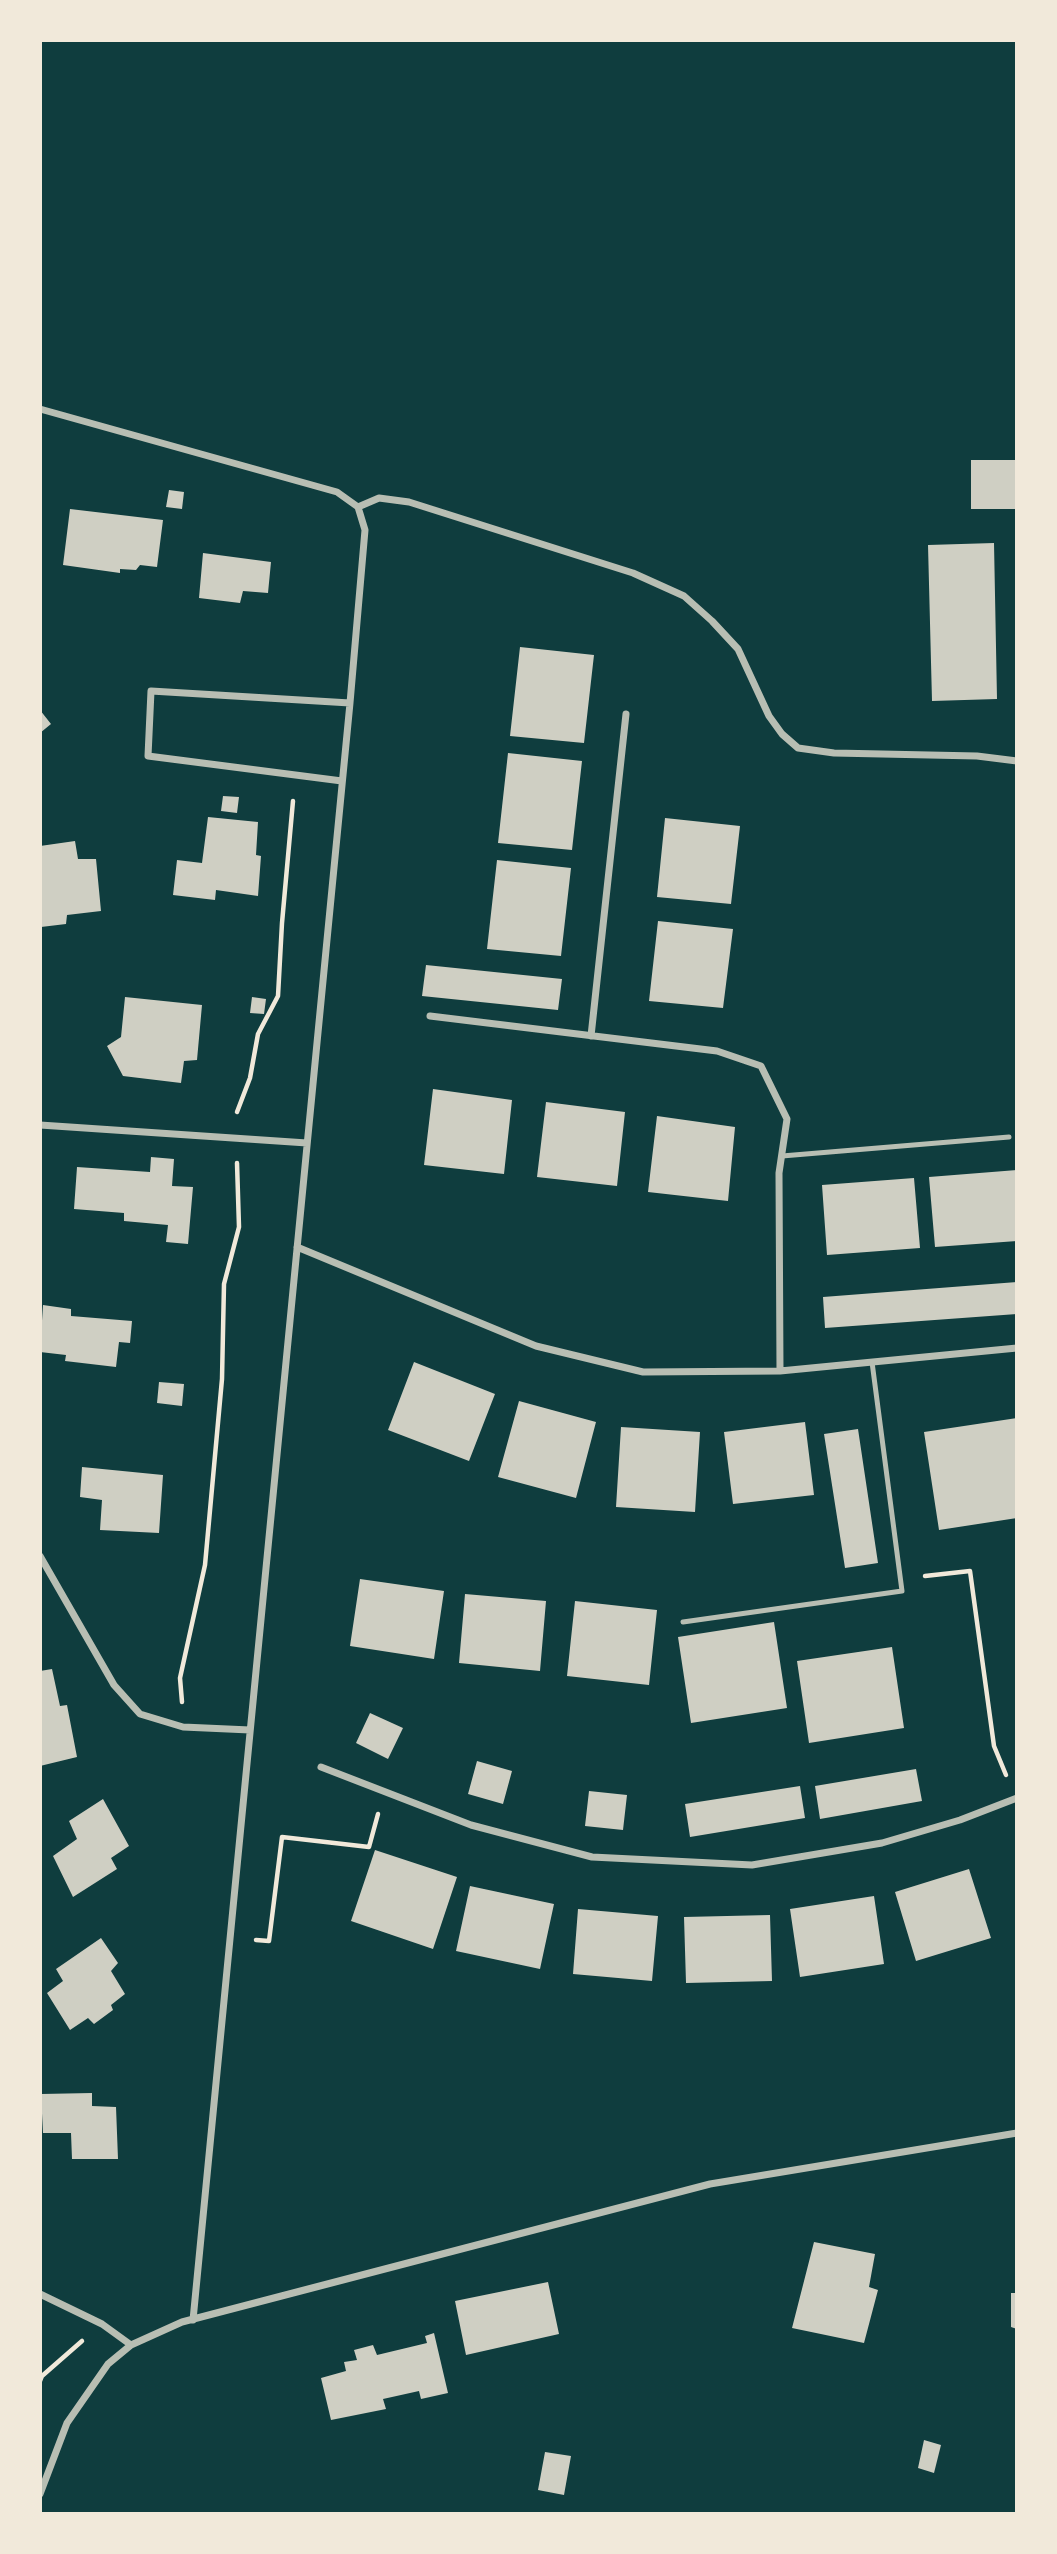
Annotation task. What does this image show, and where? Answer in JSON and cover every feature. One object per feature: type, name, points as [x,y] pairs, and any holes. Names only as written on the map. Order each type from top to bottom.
[{"type":"street","points":[[40,409],[337,492],[358,507],[365,530],[193,2320]]},
{"type":"street","points":[[358,507],[379,498],[409,502],[633,573],[684,596],[738,649],[769,716],[797,748],[834,752],[977,756],[1017,761]]},
{"type":"street","points":[[342,782],[148,756],[151,691],[350,703]]},
{"type":"street","points":[[591,1036],[626,714]]},
{"type":"street","points":[[430,1016],[717,1051],[761,1066],[788,1119],[779,1173],[780,1371]]},
{"type":"street","points":[[40,1125],[307,1143]]},
{"type":"street","points":[[297,1247],[536,1346],[643,1372],[780,1371],[1017,1348]]},
{"type":"street","points":[[40,1556],[114,1685],[140,1714],[183,1727],[250,1730]]},
{"type":"street","points":[[321,1767],[471,1825],[592,1857],[752,1865],[882,1843],[960,1820],[1016,1799]]},
{"type":"street","points":[[40,2494],[67,2423],[108,2364],[131,2345],[183,2322],[710,2184],[1017,2133]]},
{"type":"street","points":[[40,2294],[102,2324],[131,2345]]},
{"type":"lane","points":[[782,1156],[1009,1137]]},
{"type":"lane","points":[[683,1622],[902,1591],[872,1362]]},
{"type":"path","points":[[183,1727],[180,1678],[205,1564],[222,1379],[224,1284],[239,1227],[237,1110],[250,1078],[258,1034],[278,996],[294,775]]},
{"type":"path","points":[[901,1579],[970,1571],[994,1746],[1016,1799]]},
{"type":"path","points":[[230,1938],[269,1941],[282,1837],[369,1846],[385,1793]]},
{"type":"path","points":[[40,2382],[42,2376],[102,2324]]},
{"type":"building","points":[[971,460],[1017,460],[1017,509],[971,509]]},
{"type":"building","points":[[169,490],[184,492],[182,509],[166,507]]},
{"type":"building","points":[[70,509],[163,520],[157,567],[140,565],[136,570],[120,569],[120,573],[63,565]]},
{"type":"building","points":[[994,543],[997,699],[932,701],[928,545]]},
{"type":"building","points":[[203,553],[271,562],[268,593],[243,591],[240,603],[199,598]]},
{"type":"building","points":[[520,647],[594,655],[584,743],[510,736]]},
{"type":"building","points":[[40,710],[51,724],[40,733]]},
{"type":"building","points":[[508,753],[582,761],[572,850],[498,843]]},
{"type":"building","points":[[223,796],[239,797],[237,813],[221,811]]},
{"type":"building","points":[[208,817],[258,822],[256,855],[261,856],[258,896],[216,890],[215,900],[173,895],[177,860],[202,863]]},
{"type":"building","points":[[665,818],[740,826],[731,904],[657,897]]},
{"type":"building","points":[[75,841],[78,859],[96,859],[101,911],[67,915],[66,924],[41,927],[40,846]]},
{"type":"building","points":[[497,860],[571,868],[561,956],[487,949]]},
{"type":"building","points":[[658,921],[733,929],[723,1008],[649,1001]]},
{"type":"building","points":[[426,965],[562,979],[558,1010],[422,996]]},
{"type":"building","points":[[125,997],[202,1005],[197,1060],[184,1061],[181,1083],[123,1076],[107,1046],[121,1037]]},
{"type":"building","points":[[252,997],[266,999],[264,1014],[250,1013]]},
{"type":"building","points":[[433,1089],[512,1100],[504,1174],[424,1165]]},
{"type":"building","points":[[546,1102],[625,1112],[617,1186],[537,1177]]},
{"type":"building","points":[[657,1116],[735,1127],[728,1201],[648,1192]]},
{"type":"building","points":[[151,1157],[174,1159],[172,1186],[193,1187],[188,1244],[166,1242],[168,1225],[124,1221],[124,1213],[74,1209],[77,1167],[150,1172]]},
{"type":"building","points":[[1017,1170],[1017,1241],[935,1247],[929,1177]]},
{"type":"building","points":[[914,1178],[920,1248],[827,1255],[822,1185]]},
{"type":"building","points":[[1017,1282],[1017,1314],[825,1328],[823,1297]]},
{"type":"building","points":[[43,1305],[71,1309],[71,1316],[132,1321],[130,1343],[119,1342],[116,1367],[65,1361],[66,1355],[40,1352]]},
{"type":"building","points":[[414,1362],[495,1394],[469,1461],[388,1430]]},
{"type":"building","points":[[159,1382],[184,1384],[182,1406],[157,1403]]},
{"type":"building","points":[[519,1401],[596,1422],[576,1498],[498,1477]]},
{"type":"building","points":[[1017,1418],[1017,1518],[939,1530],[924,1432]]},
{"type":"building","points":[[805,1422],[814,1495],[733,1504],[724,1432]]},
{"type":"building","points":[[621,1427],[700,1432],[695,1512],[616,1507]]},
{"type":"building","points":[[858,1429],[878,1563],[845,1568],[824,1434]]},
{"type":"building","points":[[82,1467],[163,1475],[159,1533],[100,1530],[102,1500],[80,1497]]},
{"type":"building","points":[[360,1579],[444,1591],[434,1659],[350,1646]]},
{"type":"building","points":[[465,1594],[546,1601],[540,1671],[459,1663]]},
{"type":"building","points":[[575,1601],[657,1610],[649,1685],[567,1676]]},
{"type":"building","points":[[774,1622],[787,1708],[691,1723],[678,1637]]},
{"type":"building","points":[[892,1647],[904,1728],[809,1743],[797,1661]]},
{"type":"building","points":[[52,1669],[60,1706],[67,1705],[77,1757],[40,1766],[40,1671]]},
{"type":"building","points":[[370,1713],[403,1728],[388,1759],[356,1743]]},
{"type":"building","points":[[477,1761],[512,1771],[503,1804],[468,1794]]},
{"type":"building","points":[[916,1769],[922,1801],[820,1819],[815,1786]]},
{"type":"building","points":[[800,1786],[805,1818],[690,1837],[685,1804]]},
{"type":"building","points":[[589,1791],[627,1795],[623,1830],[585,1826]]},
{"type":"building","points":[[103,1799],[129,1846],[111,1858],[117,1869],[73,1897],[53,1856],[77,1839],[69,1821]]},
{"type":"building","points":[[375,1850],[457,1877],[433,1949],[351,1921]]},
{"type":"building","points":[[969,1869],[991,1938],[916,1961],[895,1892]]},
{"type":"building","points":[[470,1886],[554,1904],[540,1969],[456,1951]]},
{"type":"building","points":[[874,1896],[884,1964],[800,1977],[790,1909]]},
{"type":"building","points":[[578,1909],[658,1916],[652,1981],[573,1974]]},
{"type":"building","points":[[770,1915],[772,1981],[686,1983],[684,1917]]},
{"type":"building","points":[[101,1938],[118,1963],[111,1971],[125,1994],[111,2005],[113,2010],[94,2024],[88,2018],[70,2030],[47,1993],[63,1981],[56,1969]]},
{"type":"building","points":[[92,2093],[92,2106],[116,2107],[118,2159],[72,2159],[71,2133],[43,2133],[41,2094]]},
{"type":"building","points":[[814,2242],[875,2254],[869,2287],[878,2290],[864,2343],[792,2328]]},
{"type":"building","points":[[548,2282],[559,2334],[466,2355],[455,2301]]},
{"type":"building","points":[[1011,2293],[1017,2293],[1017,2329],[1011,2327]]},
{"type":"building","points":[[434,2333],[448,2393],[421,2399],[419,2391],[383,2399],[386,2409],[331,2420],[321,2378],[346,2371],[344,2362],[357,2360],[354,2350],[373,2345],[377,2355],[427,2343],[425,2336]]},
{"type":"building","points":[[924,2440],[941,2445],[934,2473],[918,2468]]},
{"type":"building","points":[[545,2452],[571,2456],[564,2495],[538,2490]]}]
